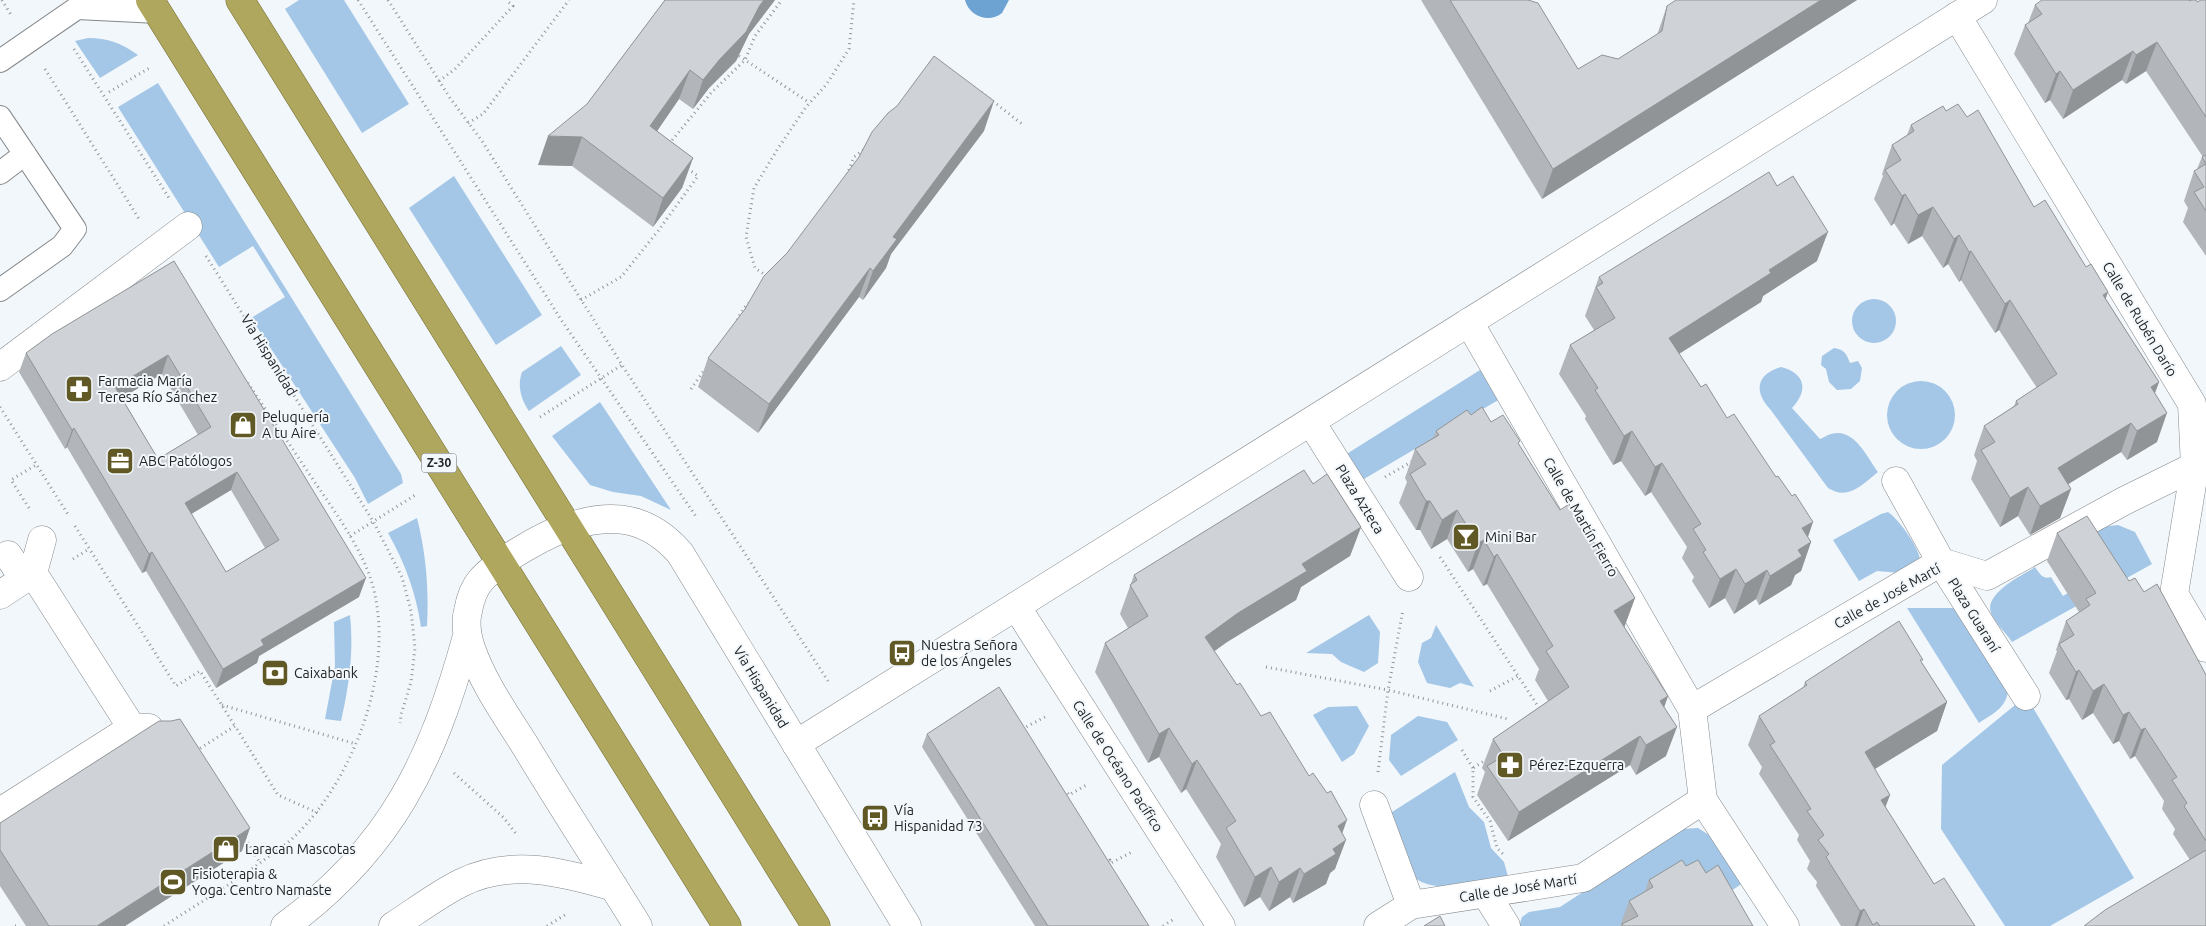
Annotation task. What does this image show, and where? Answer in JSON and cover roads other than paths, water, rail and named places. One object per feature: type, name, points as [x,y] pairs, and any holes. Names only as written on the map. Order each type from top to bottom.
[{"type":"highway","points":[[240,0],[569,526],[816,926]]},
{"type":"highway","name":"Z-30","points":[[154,6],[727,926]]},
{"type":"street","points":[[796,744],[1982,0]]},
{"type":"street","name":"Calle de Rubén Darío","points":[[1957,16],[2192,404],[2195,466],[2174,594],[2206,648]]},
{"type":"street","points":[[0,367],[188,226]]},
{"type":"street","name":"Calle de Martín Fierro","points":[[1469,322],[1692,709],[1703,800],[1785,926]]},
{"type":"street","name":"Plaza Azteca","points":[[1311,422],[1409,577]]},
{"type":"street","name":"Calle de José Martí","points":[[1692,709],[1940,562],[1987,576],[2124,501],[2195,466]]},
{"type":"street","name":"Plaza Guaraní","points":[[1896,481],[1940,562],[2026,696]]},
{"type":"street","name":"Vía Hispanidad","points":[[638,926],[486,682],[468,636],[467,612],[472,596],[481,580],[501,564],[532,544],[569,526],[612,518],[633,521],[651,527],[666,538],[680,553],[907,926]]},
{"type":"street","points":[[0,595],[29,576],[42,540]]},
{"type":"street","points":[[8,555],[29,576],[132,728]]},
{"type":"street","name":"Calle de Océano Pacífico","points":[[1016,606],[1221,926]]},
{"type":"street","points":[[286,926],[332,889],[351,869],[406,796],[434,739],[468,636]]},
{"type":"street","points":[[0,812],[132,728],[163,729]]},
{"type":"street","name":"Calle de José Martí","points":[[1378,926],[1411,905],[1583,878],[1703,800]]},
{"type":"street","points":[[1374,805],[1411,905]]},
{"type":"street","points":[[393,926],[461,883],[499,870],[539,869],[576,876],[614,887]]},
{"type":"street","points":[[1486,894],[1506,926]]},
{"type":"lane","points":[[0,61],[79,4],[154,6]]},
{"type":"lane","points":[[0,117],[75,229],[62,246],[0,290]]},
{"type":"lane","points":[[0,173],[25,154]]},
{"type":"place","name":"Farmacia María Teresa Río Sánchez","points":[[79,389]]},
{"type":"place","name":"Peluquería A tu Aire","points":[[243,425]]},
{"type":"place","name":"ABC Patólogos","points":[[120,461]]},
{"type":"place","name":"Mini Bar","points":[[1466,537]]},
{"type":"place","name":"Nuestra Señora de los Ángeles","points":[[902,653]]},
{"type":"place","name":"Caixabank","points":[[275,673]]},
{"type":"place","name":"Pérez-Ezquerra","points":[[1510,765]]},
{"type":"place","name":"Vía Hispanidad 73","points":[[875,818]]},
{"type":"place","name":"Laracan Mascotas","points":[[226,849]]},
{"type":"place","name":"Fisioterapia & Yoga. Centro Namaste","points":[[173,882]]}]
